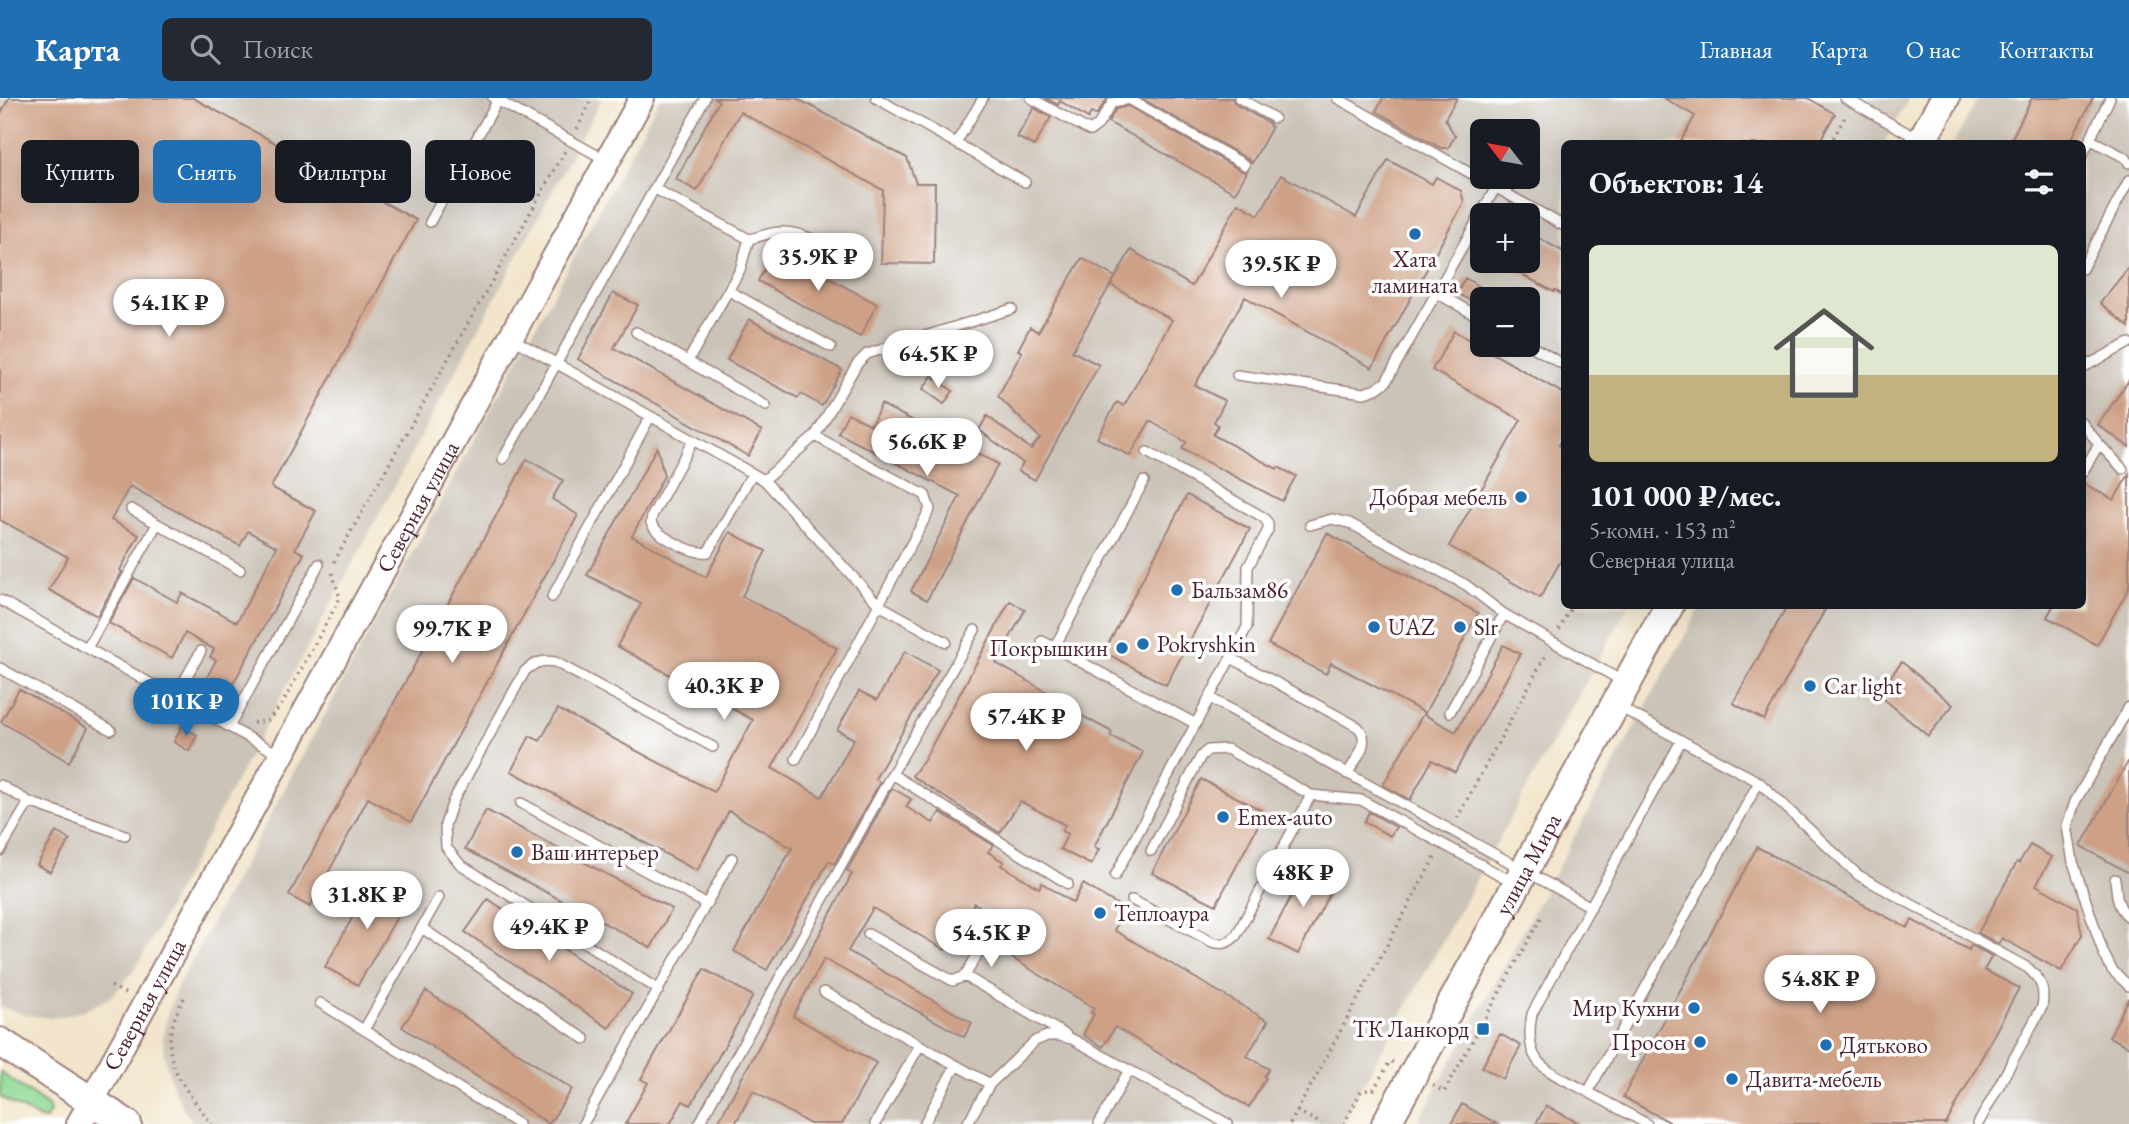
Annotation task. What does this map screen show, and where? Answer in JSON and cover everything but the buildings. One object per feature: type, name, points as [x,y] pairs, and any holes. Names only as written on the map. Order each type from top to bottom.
[{"type":"main road","name":"Северная улица","points":[[85,1113],[642,98]]},
{"type":"main road","points":[[1922,140],[1945,98]]},
{"type":"main road","name":"улица Мира","points":[[1386,1124],[1667,609]]},
{"type":"main road","points":[[0,1042],[85,1113],[127,1124]]},
{"type":"lane","points":[[503,459],[705,98]]},
{"type":"lane","points":[[876,98],[1025,182]]},
{"type":"lane","points":[[956,144],[983,98]]},
{"type":"lane","points":[[1031,98],[1090,131],[1098,125],[1112,103],[1129,99],[1245,165]]},
{"type":"lane","points":[[1239,98],[1274,118]]},
{"type":"lane","points":[[1337,98],[1470,172]]},
{"type":"lane","points":[[2086,149],[2110,98]]},
{"type":"lane","points":[[430,222],[496,99],[607,161]]},
{"type":"lane","points":[[1849,100],[1918,140]]},
{"type":"lane","points":[[2091,140],[2126,158],[2129,163]]},
{"type":"lane","points":[[2086,261],[2129,180]]},
{"type":"lane","points":[[655,188],[749,240],[778,232],[791,232],[803,235],[862,267]]},
{"type":"lane","points":[[1237,376],[1364,393],[1386,382],[1495,189]]},
{"type":"lane","points":[[1499,189],[1561,224]]},
{"type":"lane","points":[[688,361],[729,291],[745,258],[749,240]]},
{"type":"lane","points":[[729,291],[831,347]]},
{"type":"lane","points":[[1437,293],[1470,311]]},
{"type":"lane","points":[[764,480],[814,436],[857,365],[867,354],[1012,309]]},
{"type":"lane","points":[[636,332],[766,406]]},
{"type":"lane","points":[[509,337],[764,480],[880,605],[946,642]]},
{"type":"lane","points":[[2086,366],[2127,348]]},
{"type":"lane","points":[[1540,351],[1561,363]]},
{"type":"lane","points":[[552,597],[650,417]]},
{"type":"lane","points":[[2086,428],[2123,469]]},
{"type":"lane","points":[[796,759],[930,509],[925,495],[814,436]]},
{"type":"lane","points":[[693,440],[652,516],[651,523],[657,533],[696,553],[708,552],[752,474]]},
{"type":"lane","points":[[2086,466],[2099,444]]},
{"type":"lane","points":[[1115,876],[1247,627],[1248,567],[1268,530],[1268,523],[1263,517],[1147,452]]},
{"type":"lane","points":[[1054,648],[1143,481]]},
{"type":"lane","points":[[131,509],[240,569]]},
{"type":"lane","points":[[1310,525],[1332,519],[1349,523],[1466,585],[1504,614],[1552,642],[1681,741],[1759,782],[1858,875],[2028,968],[2038,977],[2045,990],[2042,1007],[1978,1124]]},
{"type":"lane","points":[[87,648],[157,524]]},
{"type":"lane","points":[[229,727],[319,564]]},
{"type":"lane","points":[[0,600],[282,756]]},
{"type":"lane","points":[[1450,712],[1504,614]]},
{"type":"lane","points":[[699,1124],[975,630]]},
{"type":"lane","points":[[1042,641],[1196,724]]},
{"type":"lane","points":[[175,697],[201,651]]},
{"type":"lane","points":[[1231,657],[1358,727],[1364,733],[1365,740],[1347,774]]},
{"type":"lane","points":[[659,990],[460,864],[446,847],[445,825],[453,801],[525,671],[534,663],[545,660],[555,662],[713,747]]},
{"type":"lane","points":[[0,668],[111,730]]},
{"type":"lane","points":[[1210,698],[1450,830],[1521,878]]},
{"type":"lane","points":[[2129,707],[2075,802],[2067,826],[2073,862],[2103,952],[2112,970],[2129,985]]},
{"type":"lane","points":[[1647,1124],[1543,1067],[1532,1052],[1528,1035],[1532,1014],[1681,741]]},
{"type":"lane","points":[[1151,851],[1201,756],[1208,750],[1227,749],[1311,795],[1361,800],[1443,844],[1591,907]]},
{"type":"lane","points":[[892,775],[1068,884]]},
{"type":"lane","points":[[1588,1092],[1759,782]]},
{"type":"lane","points":[[0,785],[29,802],[125,835]]},
{"type":"lane","points":[[1132,900],[1212,942],[1222,945],[1229,943],[1236,936],[1311,795]]},
{"type":"lane","points":[[0,851],[29,802]]},
{"type":"lane","points":[[522,803],[706,904]]},
{"type":"lane","points":[[583,1124],[732,858]]},
{"type":"lane","points":[[2115,879],[2117,902],[2129,917]]},
{"type":"lane","points":[[364,1030],[439,897]]},
{"type":"lane","points":[[868,934],[953,981],[965,976],[993,927]]},
{"type":"lane","points":[[422,928],[585,1039]]},
{"type":"lane","points":[[965,976],[1072,1039],[1228,1124]]},
{"type":"lane","points":[[824,992],[990,1084]]},
{"type":"lane","points":[[320,1003],[518,1124]]},
{"type":"lane","points":[[967,1124],[990,1084],[1035,1041],[1046,1036],[1059,1035],[1072,1039]]},
{"type":"lane","points":[[875,1124],[919,1045]]},
{"type":"lane","points":[[923,1124],[956,1065]]},
{"type":"lane","points":[[1099,1124],[1129,1070]]},
{"type":"path","points":[[235,716],[251,723],[267,721],[281,706],[340,598],[330,568],[592,98]]},
{"type":"path","points":[[1832,140],[1849,100]]},
{"type":"path","points":[[1450,830],[1570,609]]},
{"type":"path","points":[[1290,1124],[1443,844]]},
{"type":"path","points":[[184,998],[175,1014],[169,1034],[171,1054],[176,1074],[212,1124]]},
{"type":"path","points":[[1297,1111],[1322,1124]]},
{"type":"shaded area","points":[[0,98],[602,98],[138,964],[109,998],[73,1014],[52,1018],[26,1015],[0,1007]]},
{"type":"shaded area","points":[[660,98],[1909,98],[1886,140],[1561,140],[1561,609],[1626,609],[1341,1124],[195,1124],[184,1110],[173,1087],[165,1060],[163,1038],[168,1012],[179,983]]},
{"type":"shaded area","points":[[1978,98],[2129,98],[2129,1124],[1417,1124],[1699,609],[2086,609],[2086,140],[1956,140]]},
{"type":"green space","points":[[0,1072],[48,1106],[50,1112],[46,1119],[40,1119],[0,1097]]},
{"type":"place","name":"Хата ламината","points":[[1415,234]]},
{"type":"place","name":"Добрая мебель","points":[[1521,497]]},
{"type":"place","name":"Бальзам86","points":[[1177,590]]},
{"type":"place","name":"UAZ","points":[[1374,627]]},
{"type":"place","name":"Slr","points":[[1460,627]]},
{"type":"place","name":"Pokryshkin","points":[[1143,644]]},
{"type":"place","name":"Покрышкин","points":[[1122,648]]},
{"type":"place","name":"Car light","points":[[1810,686]]},
{"type":"place","name":"Emex-auto","points":[[1223,817]]},
{"type":"place","name":"Ваш интерьер","points":[[517,852]]},
{"type":"place","name":"Теплоаура","points":[[1100,913]]},
{"type":"place","name":"Мир Кухни","points":[[1694,1008]]},
{"type":"place","name":"ТК Ланкорд","points":[[1483,1029]]},
{"type":"place","name":"Просон","points":[[1700,1042]]},
{"type":"place","name":"Дятьково","points":[[1826,1045]]},
{"type":"place","name":"Давита-мебель","points":[[1732,1079]]}]
